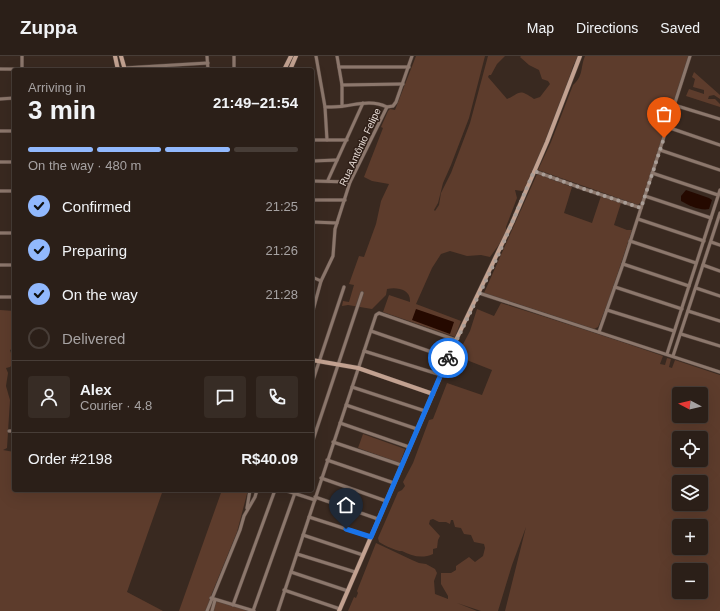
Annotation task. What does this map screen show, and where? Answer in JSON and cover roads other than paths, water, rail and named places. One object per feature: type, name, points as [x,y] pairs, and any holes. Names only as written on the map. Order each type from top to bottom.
[{"type":"street","points":[[22,56],[22,68]]},
{"type":"street","points":[[115,56],[118,68]]},
{"type":"street","points":[[121,56],[125,68]]},
{"type":"street","points":[[207,56],[208,68]]},
{"type":"street","points":[[234,56],[234,68]]},
{"type":"street","points":[[285,68],[291,56]]},
{"type":"street","points":[[291,68],[296,56]]},
{"type":"street","points":[[316,56],[325,107],[327,140]]},
{"type":"street","points":[[337,56],[342,86],[342,106]]},
{"type":"street","name":"Rua Antônio Felipe","points":[[314,307],[321,281],[333,256],[337,223],[350,182],[387,107],[395,104],[412,56]]},
{"type":"street","points":[[284,590],[340,610],[456,340],[498,256],[547,142],[580,56]]},
{"type":"street","points":[[599,332],[638,219],[690,56]]},
{"type":"street","points":[[139,68],[208,63]]},
{"type":"street","points":[[294,63],[295,68]]},
{"type":"street","points":[[339,66],[409,67]]},
{"type":"street","points":[[0,69],[12,70]]},
{"type":"street","points":[[342,86],[403,84]]},
{"type":"street","points":[[0,99],[12,98]]},
{"type":"street","points":[[325,107],[363,103],[373,103],[387,107]]},
{"type":"street","points":[[328,180],[363,103]]},
{"type":"street","points":[[674,105],[720,119]]},
{"type":"street","points":[[667,127],[720,145]]},
{"type":"street","points":[[0,131],[12,131]]},
{"type":"street","points":[[314,140],[347,140]]},
{"type":"street","points":[[660,150],[720,170]]},
{"type":"street","points":[[314,161],[337,160]]},
{"type":"street","points":[[0,162],[12,162]]},
{"type":"street","points":[[534,171],[641,208]]},
{"type":"street","points":[[652,173],[718,195]]},
{"type":"street","points":[[314,181],[328,180],[350,182]]},
{"type":"street","points":[[667,354],[720,190]]},
{"type":"street","points":[[0,191],[12,191]]},
{"type":"street","points":[[645,196],[711,218]]},
{"type":"street","points":[[314,200],[345,200]]},
{"type":"street","points":[[673,356],[719,220],[720,212]]},
{"type":"street","points":[[638,219],[704,241]]},
{"type":"street","points":[[314,222],[337,223]]},
{"type":"street","points":[[0,233],[12,233]]},
{"type":"street","points":[[630,242],[696,263]]},
{"type":"street","points":[[711,242],[720,245]]},
{"type":"street","points":[[701,249],[707,253]]},
{"type":"street","points":[[623,264],[689,286]]},
{"type":"street","points":[[0,265],[12,265]]},
{"type":"street","points":[[703,265],[720,271]]},
{"type":"street","points":[[314,278],[321,281]]},
{"type":"street","points":[[314,378],[344,287]]},
{"type":"street","points":[[615,287],[682,309]]},
{"type":"street","points":[[696,288],[720,296]]},
{"type":"street","points":[[314,437],[362,293]]},
{"type":"street","points":[[479,293],[720,372]]},
{"type":"street","points":[[0,297],[12,297]]},
{"type":"street","points":[[686,297],[691,301]]},
{"type":"street","points":[[607,310],[674,331]]},
{"type":"street","points":[[688,311],[720,321]]},
{"type":"street","points":[[278,611],[376,315],[378,313],[456,340]]},
{"type":"street","points":[[371,331],[448,358]]},
{"type":"street","points":[[681,334],[720,346]]},
{"type":"street","points":[[364,351],[441,375]]},
{"type":"street","points":[[314,360],[358,368],[433,394]]},
{"type":"street","points":[[352,387],[425,411]]},
{"type":"street","points":[[346,405],[417,429]]},
{"type":"street","points":[[340,423],[409,447]]},
{"type":"street","points":[[334,442],[401,465]]},
{"type":"street","points":[[327,460],[394,483]]},
{"type":"street","points":[[321,478],[386,501]]},
{"type":"street","points":[[207,611],[211,598],[240,530],[247,510],[250,492]]},
{"type":"street","points":[[247,510],[256,492]]},
{"type":"street","points":[[233,605],[274,492]]},
{"type":"street","points":[[211,598],[254,611],[296,492],[378,519]]},
{"type":"street","points":[[309,517],[371,537]]},
{"type":"street","points":[[303,535],[363,555]]},
{"type":"street","points":[[297,554],[356,572]]},
{"type":"street","points":[[291,572],[348,591]]},
{"type":"street","points":[[212,611],[215,600]]}]
